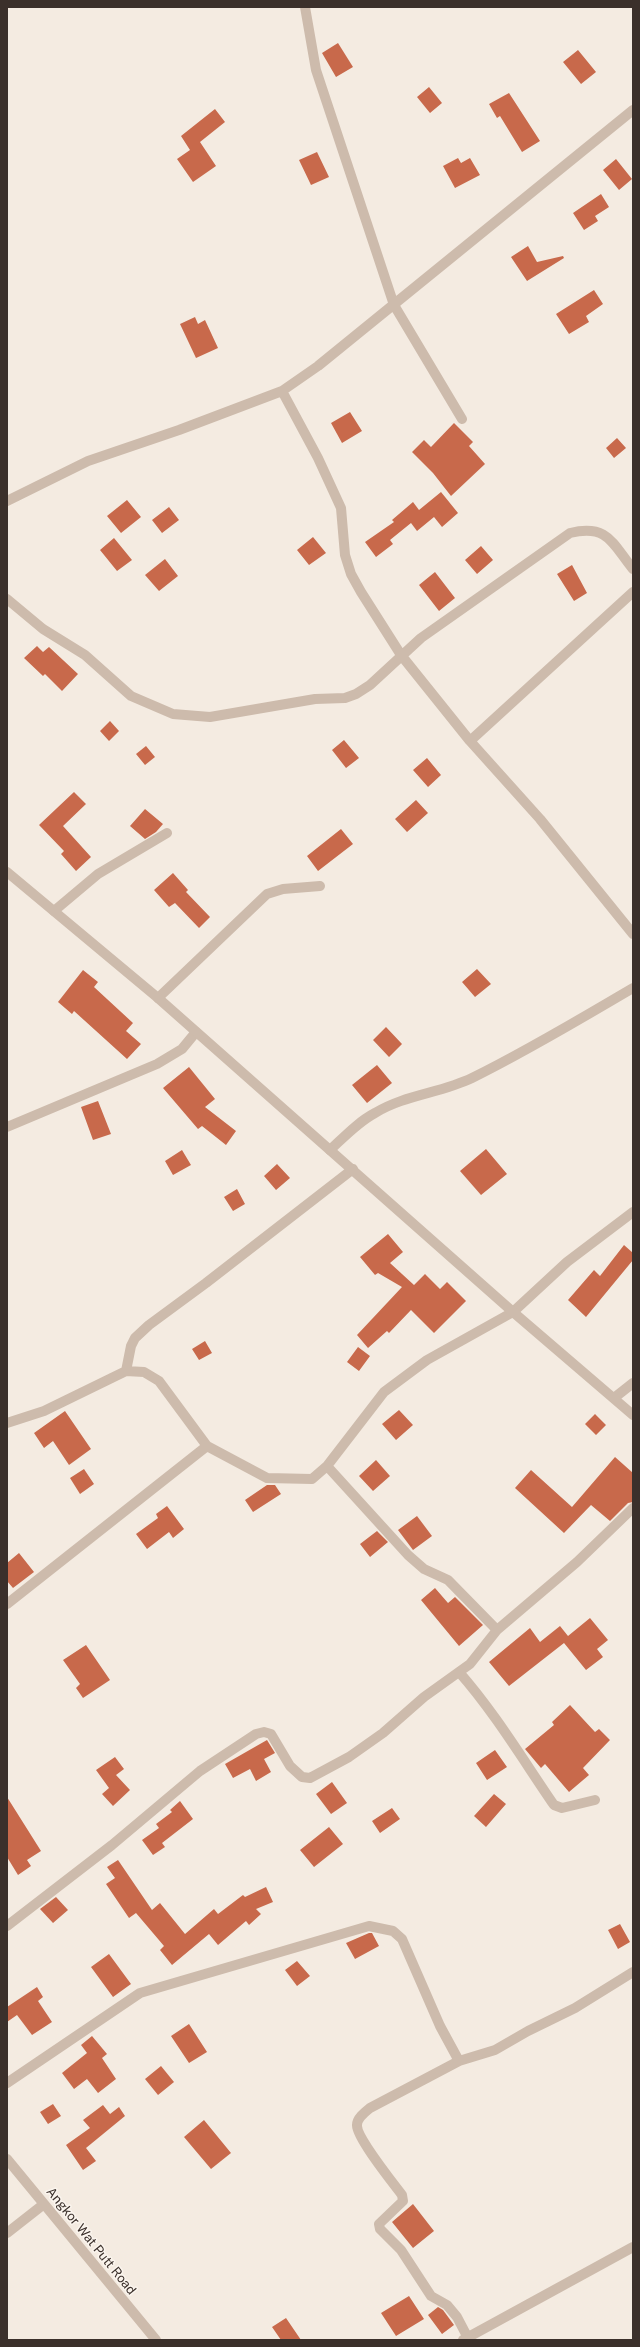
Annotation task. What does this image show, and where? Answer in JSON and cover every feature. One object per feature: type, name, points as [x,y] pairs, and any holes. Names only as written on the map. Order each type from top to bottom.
[{"type":"street","points":[[305,7],[316,70],[394,305],[462,419]]},
{"type":"street","points":[[7,501],[88,461],[179,430],[282,391],[318,366],[633,110]]},
{"type":"street","points":[[282,391],[311,444],[341,508],[343,542],[351,574],[402,654],[470,741],[540,819],[633,934]]},
{"type":"street","points":[[7,599],[43,629],[85,655],[126,693],[174,714],[210,717],[315,699],[345,698],[370,685],[420,638],[570,533],[584,529],[597,530],[608,537],[633,569]]},
{"type":"street","points":[[470,741],[633,592]]},
{"type":"street","points":[[54,911],[98,874],[167,833]]},
{"type":"street","points":[[7,872],[158,998],[513,1312],[633,1415]]},
{"type":"street","points":[[158,998],[267,894],[283,889],[320,886]]},
{"type":"street","points":[[330,1150],[358,1124],[374,1113],[388,1106],[470,1079],[538,1044],[633,988]]},
{"type":"street","points":[[7,1126],[157,1064],[182,1049],[196,1032]]},
{"type":"street","points":[[126,1371],[131,1346],[135,1338],[149,1325],[353,1169]]},
{"type":"street","points":[[7,1423],[44,1411],[126,1371],[144,1372],[159,1381],[207,1446],[267,1478],[312,1479],[327,1466],[384,1392],[427,1360],[513,1312],[567,1262],[633,1212]]},
{"type":"street","points":[[614,1398],[633,1383]]},
{"type":"street","points":[[7,1604],[207,1446]]},
{"type":"street","points":[[327,1466],[408,1555],[424,1569],[448,1580],[497,1630]]},
{"type":"street","points":[[7,1926],[112,1845],[200,1771],[252,1736],[264,1732],[271,1734],[297,1773],[310,1778],[349,1757],[383,1733],[424,1697],[470,1664],[497,1630],[562,1575],[633,1508]]},
{"type":"street","points":[[459,1672],[499,1721],[519,1756],[554,1805],[562,1808],[595,1800]]},
{"type":"street","points":[[7,2083],[140,1993],[369,1926],[393,1931],[402,1939],[440,2026],[459,2061]]},
{"type":"street","points":[[633,1972],[575,2008],[528,2031],[495,2050],[459,2061],[370,2108],[362,2115],[357,2123],[358,2131],[367,2146],[402,2195],[402,2201],[379,2224],[380,2229],[402,2250],[431,2296],[447,2304],[457,2317],[466,2339],[633,2247]]},
{"type":"street","name":"Angkor Wat Putt Road","points":[[7,2159],[156,2340]]},
{"type":"street","points":[[7,2233],[44,2204]]},
{"type":"building","points":[[338,43],[353,67],[336,77],[322,53]]},
{"type":"building","points":[[578,50],[596,72],[581,84],[563,62]]},
{"type":"building","points":[[429,87],[442,103],[430,113],[417,97]]},
{"type":"building","points":[[509,93],[540,141],[522,152],[500,116],[497,118],[489,104]]},
{"type":"building","points":[[215,109],[225,122],[200,142],[216,166],[193,182],[177,159],[190,150],[181,136]]},
{"type":"building","points":[[317,152],[329,177],[311,185],[299,160]]},
{"type":"building","points":[[458,158],[461,163],[470,158],[480,175],[455,188],[443,166]]},
{"type":"building","points":[[616,159],[632,179],[619,190],[603,170]]},
{"type":"building","points":[[601,194],[609,207],[595,216],[598,221],[584,230],[573,213]]},
{"type":"building","points":[[528,246],[537,262],[563,256],[564,258],[527,281],[511,257]]},
{"type":"building","points":[[594,290],[603,304],[586,316],[589,322],[569,334],[556,314]]},
{"type":"building","points":[[195,317],[198,324],[205,320],[218,348],[196,358],[180,324]]},
{"type":"building","points":[[350,412],[362,431],[342,443],[331,423]]},
{"type":"building","points":[[454,423],[473,442],[469,446],[485,464],[451,496],[433,473],[412,452],[424,440],[431,447]]},
{"type":"building","points":[[617,438],[626,448],[614,458],[606,448]]},
{"type":"building","points":[[441,492],[458,513],[442,527],[434,517],[417,531],[411,523],[390,540],[393,544],[376,557],[365,542],[394,522],[392,520],[413,502],[419,510]]},
{"type":"building","points":[[127,500],[141,517],[121,533],[107,516]]},
{"type":"building","points":[[169,507],[179,520],[162,533],[152,520]]},
{"type":"building","points":[[313,537],[326,553],[309,565],[297,550]]},
{"type":"building","points":[[114,538],[132,560],[117,571],[100,550]]},
{"type":"building","points":[[481,546],[493,560],[477,574],[465,560]]},
{"type":"building","points":[[165,559],[178,576],[159,591],[145,575]]},
{"type":"building","points":[[572,565],[587,593],[574,601],[557,574]]},
{"type":"building","points":[[435,572],[455,598],[439,611],[419,585]]},
{"type":"building","points":[[37,646],[43,652],[49,647],[78,674],[62,691],[45,674],[43,676],[24,658]]},
{"type":"building","points":[[110,721],[119,731],[109,741],[100,731]]},
{"type":"building","points":[[344,740],[359,758],[346,768],[332,750]]},
{"type":"building","points":[[146,746],[155,757],[145,765],[136,754]]},
{"type":"building","points":[[427,758],[441,775],[428,787],[413,770]]},
{"type":"building","points":[[74,792],[86,804],[63,826],[91,857],[76,871],[61,854],[64,851],[39,825]]},
{"type":"building","points":[[416,800],[428,813],[407,832],[395,819]]},
{"type":"building","points":[[145,809],[163,824],[156,832],[145,839],[130,826]]},
{"type":"building","points":[[341,829],[353,844],[318,871],[307,856]]},
{"type":"building","points":[[173,873],[188,890],[186,892],[210,917],[199,928],[175,903],[169,907],[154,890]]},
{"type":"building","points":[[477,969],[491,984],[475,997],[462,982]]},
{"type":"building","points":[[83,970],[98,982],[94,987],[133,1023],[126,1031],[141,1044],[127,1059],[74,1011],[72,1014],[58,1002]]},
{"type":"building","points":[[386,1027],[402,1044],[389,1057],[373,1040]]},
{"type":"building","points":[[377,1065],[392,1083],[367,1103],[352,1085]]},
{"type":"building","points":[[189,1067],[215,1099],[205,1107],[236,1131],[226,1145],[202,1126],[198,1129],[163,1088]]},
{"type":"building","points":[[98,1101],[111,1134],[93,1140],[81,1107]]},
{"type":"building","points":[[486,1149],[507,1174],[481,1195],[460,1171]]},
{"type":"building","points":[[182,1150],[191,1165],[173,1175],[165,1161]]},
{"type":"building","points":[[277,1164],[290,1178],[276,1190],[264,1176]]},
{"type":"building","points":[[237,1189],[245,1204],[233,1211],[224,1197]]},
{"type":"building","points":[[388,1234],[403,1252],[390,1263],[414,1285],[425,1274],[440,1289],[447,1282],[466,1301],[434,1333],[411,1310],[389,1333],[387,1331],[368,1348],[357,1335],[402,1287],[378,1273],[375,1275],[360,1257]]},
{"type":"building","points":[[624,1245],[633,1253],[633,1260],[586,1317],[568,1300],[594,1270],[600,1276]]},
{"type":"building","points":[[205,1341],[212,1353],[199,1360],[192,1349]]},
{"type":"building","points":[[358,1347],[370,1356],[359,1371],[347,1362]]},
{"type":"building","points":[[399,1410],[413,1425],[396,1440],[382,1424]]},
{"type":"building","points":[[65,1411],[91,1449],[69,1465],[53,1441],[44,1448],[34,1433]]},
{"type":"building","points":[[595,1414],[606,1425],[596,1435],[585,1424]]},
{"type":"building","points":[[615,1457],[633,1473],[633,1502],[628,1503],[610,1521],[591,1505],[564,1533],[515,1488],[531,1470],[572,1507]]},
{"type":"building","points":[[376,1460],[390,1476],[373,1491],[359,1476]]},
{"type":"building","points":[[84,1469],[94,1484],[80,1494],[70,1478]]},
{"type":"building","points":[[267,1485],[275,1485],[281,1494],[253,1512],[245,1500]]},
{"type":"building","points":[[167,1506],[184,1529],[173,1538],[169,1532],[147,1549],[136,1534],[158,1518],[156,1514]]},
{"type":"building","points":[[417,1516],[432,1536],[413,1550],[398,1530]]},
{"type":"building","points":[[377,1531],[388,1542],[370,1557],[360,1544]]},
{"type":"building","points":[[19,1553],[34,1572],[13,1588],[7,1581],[7,1563]]},
{"type":"building","points":[[435,1588],[448,1603],[455,1597],[483,1625],[459,1646],[421,1600]]},
{"type":"building","points":[[590,1618],[608,1640],[597,1649],[603,1657],[586,1670],[564,1643],[509,1686],[489,1662],[530,1628],[540,1642],[560,1626],[568,1636]]},
{"type":"building","points":[[86,1645],[110,1680],[83,1698],[76,1688],[80,1684],[63,1660]]},
{"type":"building","points":[[570,1705],[595,1732],[599,1729],[610,1740],[583,1768],[589,1775],[569,1792],[545,1764],[541,1768],[525,1749],[554,1725],[552,1722]]},
{"type":"building","points":[[267,1740],[275,1753],[264,1759],[271,1772],[256,1781],[250,1769],[233,1778],[225,1764]]},
{"type":"building","points":[[495,1750],[507,1767],[487,1780],[476,1763]]},
{"type":"building","points":[[115,1757],[124,1769],[116,1775],[130,1790],[113,1806],[102,1794],[109,1788],[96,1770]]},
{"type":"building","points":[[332,1782],[347,1803],[331,1814],[316,1794]]},
{"type":"building","points":[[494,1794],[506,1804],[486,1827],[474,1816]]},
{"type":"building","points":[[7,1797],[41,1851],[27,1860],[31,1866],[18,1875],[7,1857]]},
{"type":"building","points":[[180,1801],[193,1819],[162,1843],[165,1847],[153,1855],[142,1840],[159,1828],[156,1824],[172,1812],[170,1810]]},
{"type":"building","points":[[392,1808],[400,1819],[380,1833],[372,1821]]},
{"type":"building","points":[[329,1827],[343,1844],[314,1867],[300,1850]]},
{"type":"building","points":[[118,1860],[152,1910],[160,1903],[185,1934],[214,1909],[218,1914],[243,1895],[245,1897],[266,1887],[273,1902],[256,1909],[261,1914],[249,1925],[246,1921],[218,1945],[209,1934],[172,1965],[160,1950],[164,1946],[136,1913],[129,1918],[106,1884],[115,1878],[107,1867]]},
{"type":"building","points":[[56,1897],[68,1910],[53,1923],[40,1909]]},
{"type":"building","points":[[620,1924],[630,1942],[618,1949],[608,1930]]},
{"type":"building","points":[[372,1933],[379,1946],[355,1959],[346,1943]]},
{"type":"building","points":[[109,1954],[131,1984],[113,1997],[91,1967]]},
{"type":"building","points":[[297,1961],[310,1976],[297,1986],[285,1970]]},
{"type":"building","points":[[37,1987],[43,1997],[38,2001],[52,2022],[32,2035],[17,2015],[7,2022],[7,2007]]},
{"type":"building","points":[[189,2024],[207,2052],[189,2063],[171,2036]]},
{"type":"building","points":[[92,2036],[107,2054],[102,2058],[116,2079],[98,2093],[87,2079],[74,2089],[62,2073],[87,2053],[81,2045]]},
{"type":"building","points":[[161,2066],[174,2082],[158,2095],[145,2079]]},
{"type":"building","points":[[53,2104],[61,2116],[48,2124],[40,2112]]},
{"type":"building","points":[[103,2105],[110,2114],[119,2107],[125,2116],[86,2148],[96,2161],[83,2170],[66,2145],[90,2128],[83,2120]]},
{"type":"building","points":[[204,2120],[231,2153],[211,2169],[184,2137]]},
{"type":"building","points":[[413,2204],[434,2231],[413,2248],[392,2222]]},
{"type":"building","points":[[409,2296],[424,2319],[396,2336],[381,2313]]},
{"type":"building","points":[[438,2307],[443,2310],[454,2325],[442,2334],[428,2315]]},
{"type":"building","points":[[286,2318],[301,2340],[281,2340],[272,2327]]}]
